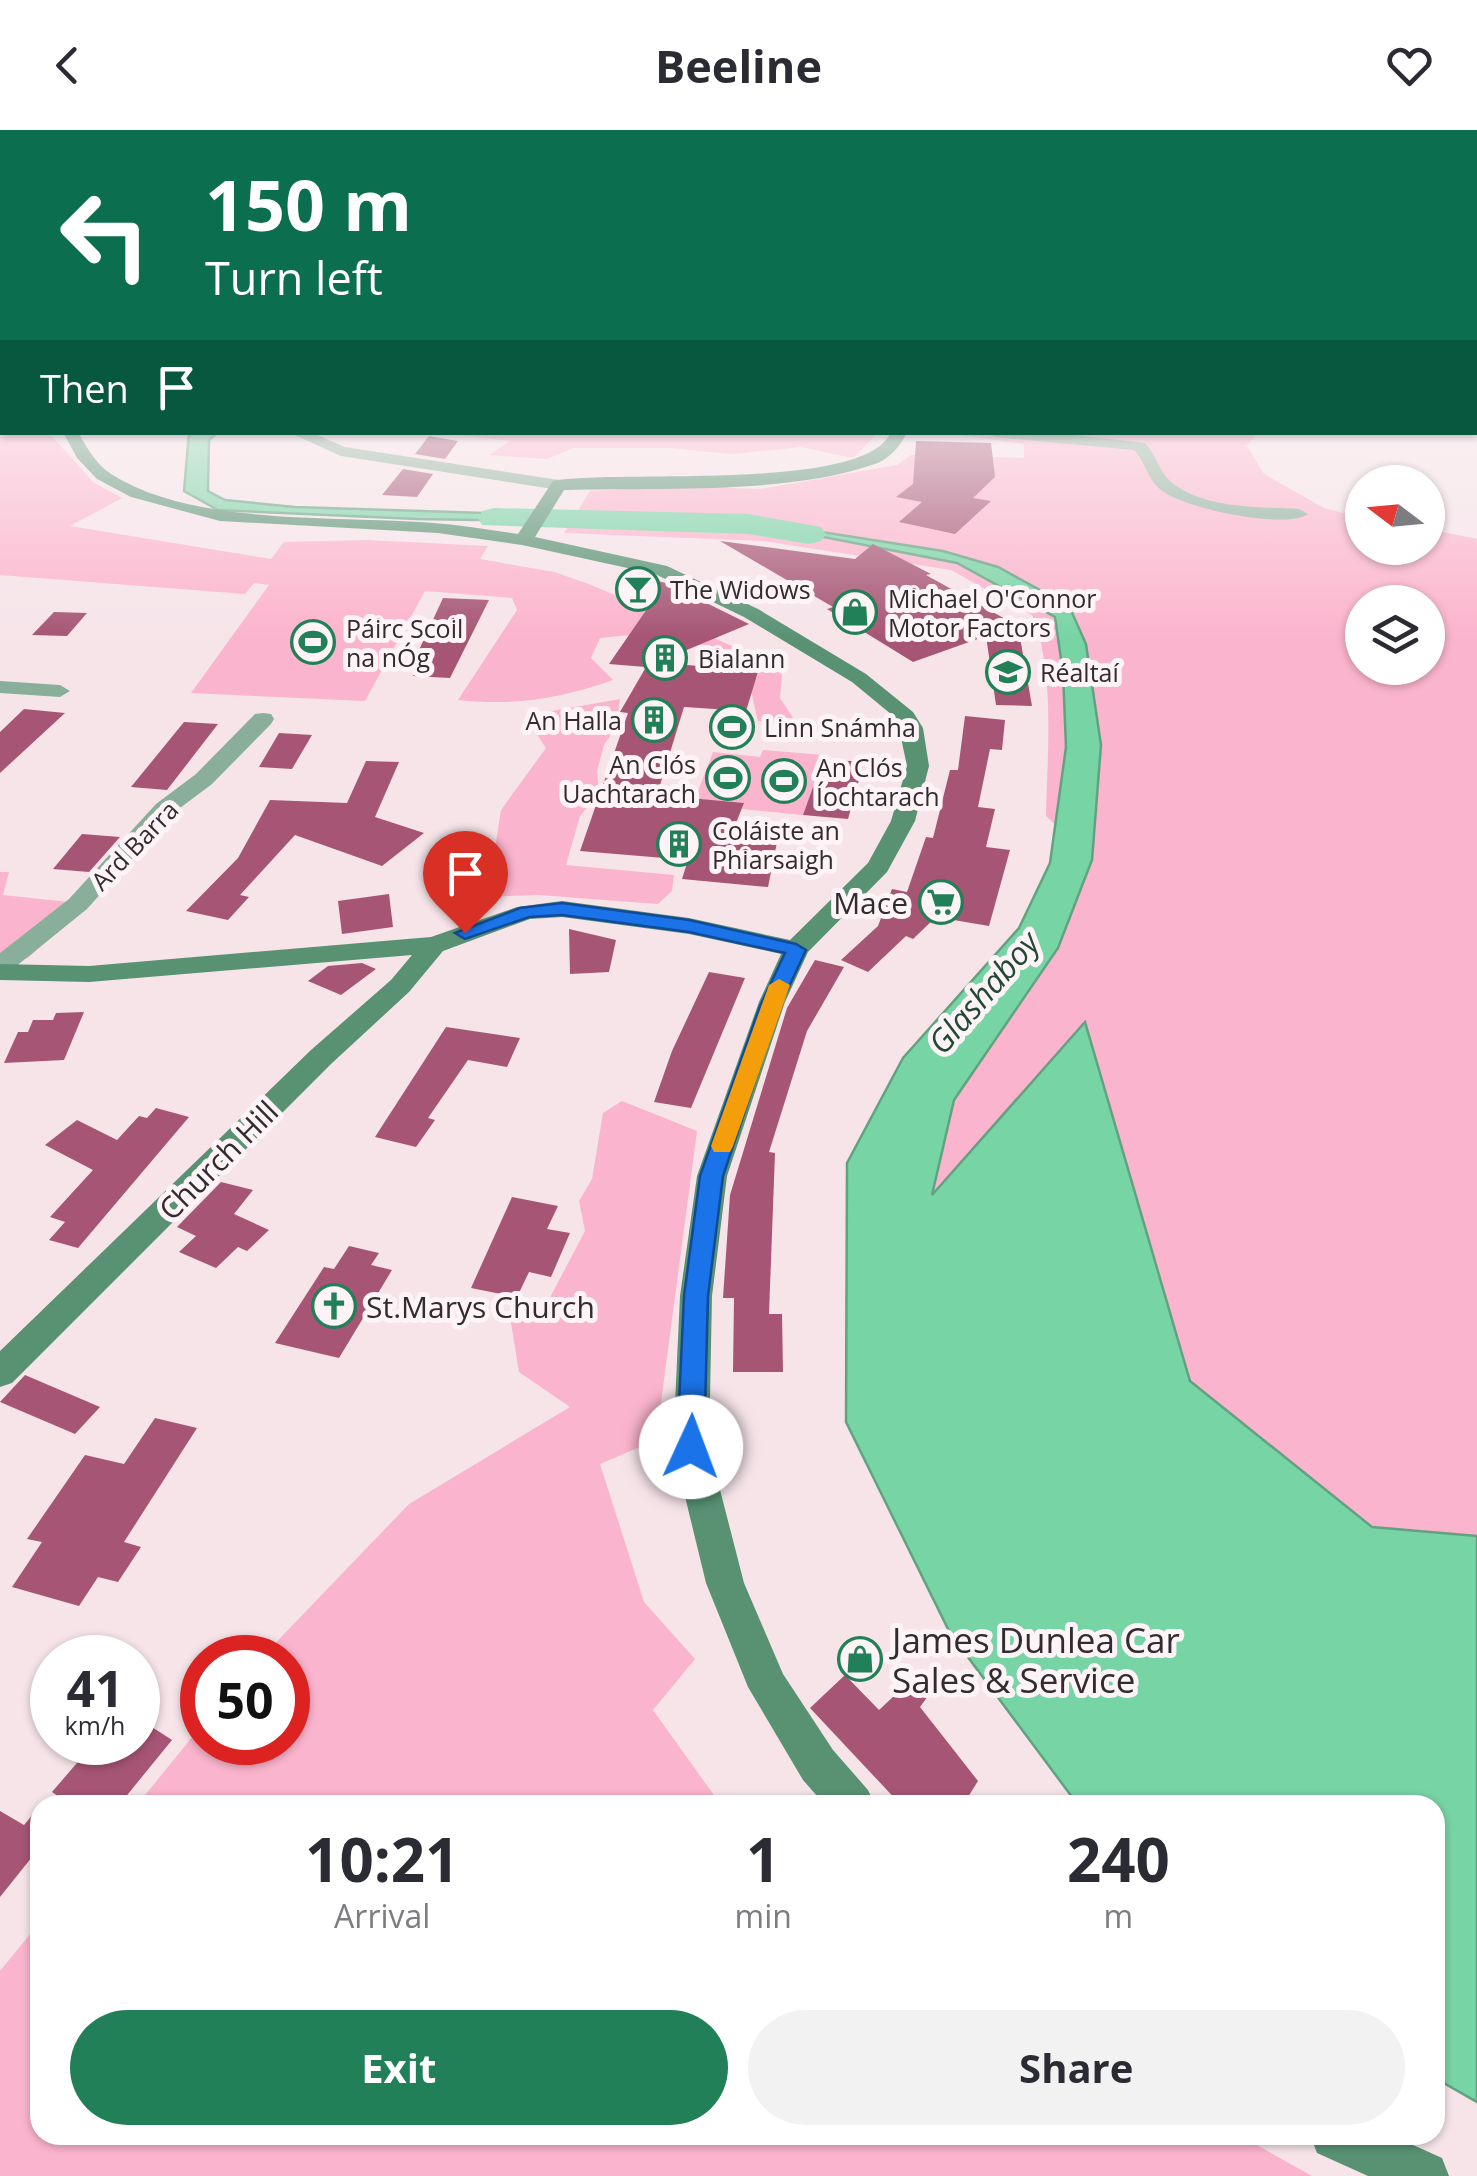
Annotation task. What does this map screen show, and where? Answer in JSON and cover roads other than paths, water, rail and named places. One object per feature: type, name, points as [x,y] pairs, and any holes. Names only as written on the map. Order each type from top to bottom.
[{"type":"main road","points":[[79,448],[103,476],[138,494],[220,516],[528,534],[661,570],[696,585],[859,678],[906,716],[912,728],[918,766],[903,820],[878,868],[796,950],[770,1006],[712,1176],[696,1296],[691,1447],[724,1583],[768,1687],[818,1766],[844,1795]]},
{"type":"main road","points":[[528,534],[556,487],[776,478],[873,460],[887,448]]},
{"type":"main road","points":[[0,969],[89,974],[434,945],[526,912],[562,909],[689,926],[796,950]]},
{"type":"main road","name":"Church Hill","points":[[0,1374],[321,1057],[400,986],[434,945]]},
{"type":"main road","points":[[1356,2145],[1424,2176]]},
{"type":"street","points":[[336,448],[556,487]]},
{"type":"street","points":[[391,448],[450,460],[467,473]]},
{"type":"street","points":[[1142,448],[1150,455],[1160,483],[1177,494],[1246,510],[1299,514]]},
{"type":"street","points":[[0,687],[60,691]]},
{"type":"street","name":"Ard Barra","points":[[0,969],[78,904],[164,809],[204,779],[264,719]]},
{"type":"water","points":[[188,448],[209,448],[208,491],[225,500],[295,507],[734,521],[809,530],[943,551],[998,567],[1069,606],[1086,644],[1101,745],[1092,860],[1058,948],[954,1100],[932,1195],[1085,1022],[1190,1381],[1372,1527],[1477,1536],[1477,2102],[1445,2084],[1445,1795],[1071,1795],[950,1633],[846,1422],[847,1163],[903,1058],[1019,928],[1050,863],[1066,747],[1063,673],[1055,617],[957,563],[808,534],[732,524],[417,519],[218,510],[184,491]]},
{"type":"waterway","name":"Glashaboy","points":[[494,518],[748,524],[809,534]]},
{"type":"place","name":"The Widows","points":[[638,589]]},
{"type":"place","name":"Michael O'Connor Motor Factors","points":[[855,612]]},
{"type":"place","name":"Páirc Scoil na nÓg","points":[[313,642]]},
{"type":"place","name":"Bialann","points":[[665,658]]},
{"type":"place","name":"Réaltaí","points":[[1008,672]]},
{"type":"place","name":"An Halla","points":[[654,720]]},
{"type":"place","name":"Linn Snámha","points":[[732,727]]},
{"type":"place","name":"An Clós Uachtarach","points":[[728,778]]},
{"type":"place","name":"An Clós Íochtarach","points":[[784,781]]},
{"type":"place","name":"Coláiste an Phiarsaigh","points":[[679,844]]},
{"type":"place","name":"Mace","points":[[941,902]]},
{"type":"place","name":"St.Marys Church","points":[[334,1306]]},
{"type":"place","name":"James Dunlea Car Sales & Service","points":[[860,1659]]}]
